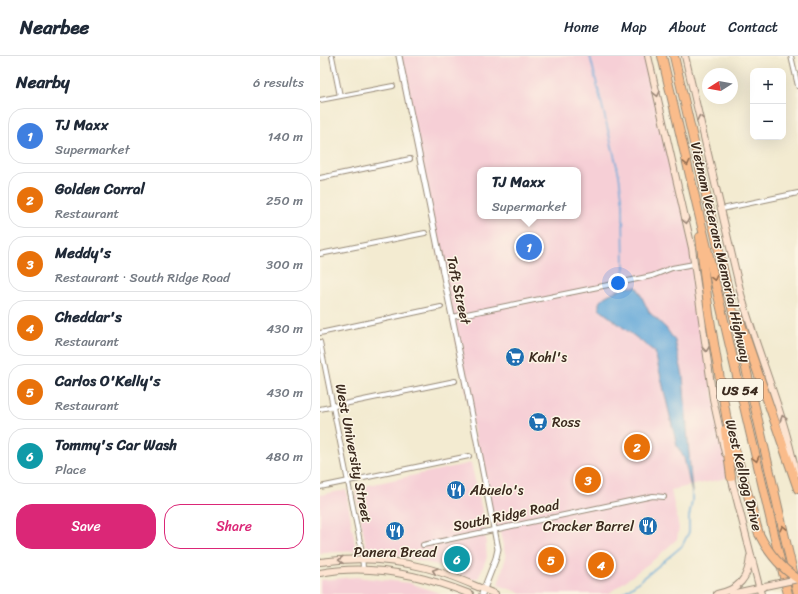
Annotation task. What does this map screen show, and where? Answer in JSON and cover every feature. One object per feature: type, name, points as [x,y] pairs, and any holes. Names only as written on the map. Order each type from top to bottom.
[{"type":"highway","name":"Vietnam Veterans Memorial Highway","points":[[662,56],[788,594]]},
{"type":"highway","name":"Vietnam Veterans Memorial Highway","points":[[674,56],[798,594]]},
{"type":"highway","points":[[693,186],[721,388],[731,477]]},
{"type":"highway","points":[[726,285],[737,312],[798,488]]},
{"type":"highway","points":[[721,388],[727,421],[759,534],[769,551],[778,562],[798,579]]},
{"type":"main road","name":"West Kellogg Drive","points":[[648,56],[684,210],[694,264],[713,400],[731,477],[762,589]]},
{"type":"main road","points":[[685,56],[741,294],[750,326],[786,429],[798,484]]},
{"type":"main road","points":[[717,594],[728,591],[742,582],[749,567],[750,550]]},
{"type":"main road","points":[[320,562],[340,560],[383,561],[425,568],[483,592],[495,594]]},
{"type":"main road","points":[[320,573],[346,569],[382,570],[428,579],[470,594]]},
{"type":"main road","points":[[731,594],[762,589],[798,579]]},
{"type":"street","points":[[332,56],[340,96]]},
{"type":"street","name":"Taft Street","points":[[399,56],[498,553],[483,592]]},
{"type":"street","points":[[791,56],[798,86]]},
{"type":"street","points":[[320,100],[393,86]]},
{"type":"street","points":[[320,178],[410,159]]},
{"type":"street","points":[[722,209],[798,193]]},
{"type":"street","points":[[320,254],[426,233]]},
{"type":"street","points":[[452,317],[652,276],[672,268],[694,264]]},
{"type":"street","points":[[320,332],[441,307]]},
{"type":"street","name":"West University Street","points":[[320,342],[349,481],[362,552],[363,569]]},
{"type":"street","points":[[320,409],[455,381]]},
{"type":"street","points":[[320,487],[470,456]]},
{"type":"street","name":"South Ridge Road","points":[[423,545],[653,496],[664,497]]},
{"type":"shaded area","points":[[398,56],[648,56],[692,248],[708,370],[731,477],[671,490],[679,528],[677,539],[656,558],[608,594],[524,594],[498,585],[506,557],[499,529],[494,530]]},
{"type":"shaded area","points":[[471,463],[484,519],[487,557],[478,579],[471,580],[442,566],[398,556],[367,552],[355,488]]},
{"type":"shaded area","points":[[346,490],[356,551],[320,553],[320,495]]},
{"type":"shaded area","points":[[356,577],[410,583],[442,594],[320,594],[320,580]]},
{"type":"water","points":[[628,287],[637,287],[649,312],[666,328],[675,341],[683,376],[692,493],[684,458],[677,446],[655,352],[599,309],[599,303],[604,297]]},
{"type":"waterway","points":[[590,56],[619,175],[623,204],[624,277]]},
{"type":"waterway","points":[[622,594],[682,546],[689,532],[692,492]]},
{"type":"place","name":"TJ Maxx","points":[[529,247]]},
{"type":"place","name":"Kohl's","points":[[515,357]]},
{"type":"place","name":"Ross","points":[[538,422]]},
{"type":"place","name":"Golden Corral","points":[[637,447]]},
{"type":"place","name":"Meddy's","points":[[588,480]]},
{"type":"place","name":"Abuelo's","points":[[456,490]]},
{"type":"place","name":"Cracker Barrel","points":[[648,526]]},
{"type":"place","name":"Panera Bread","points":[[395,531]]},
{"type":"place","name":"Tommy's Car Wash","points":[[457,559]]},
{"type":"place","name":"Carlos O'Kelly's","points":[[551,560]]},
{"type":"place","name":"Cheddar's","points":[[601,565]]}]
